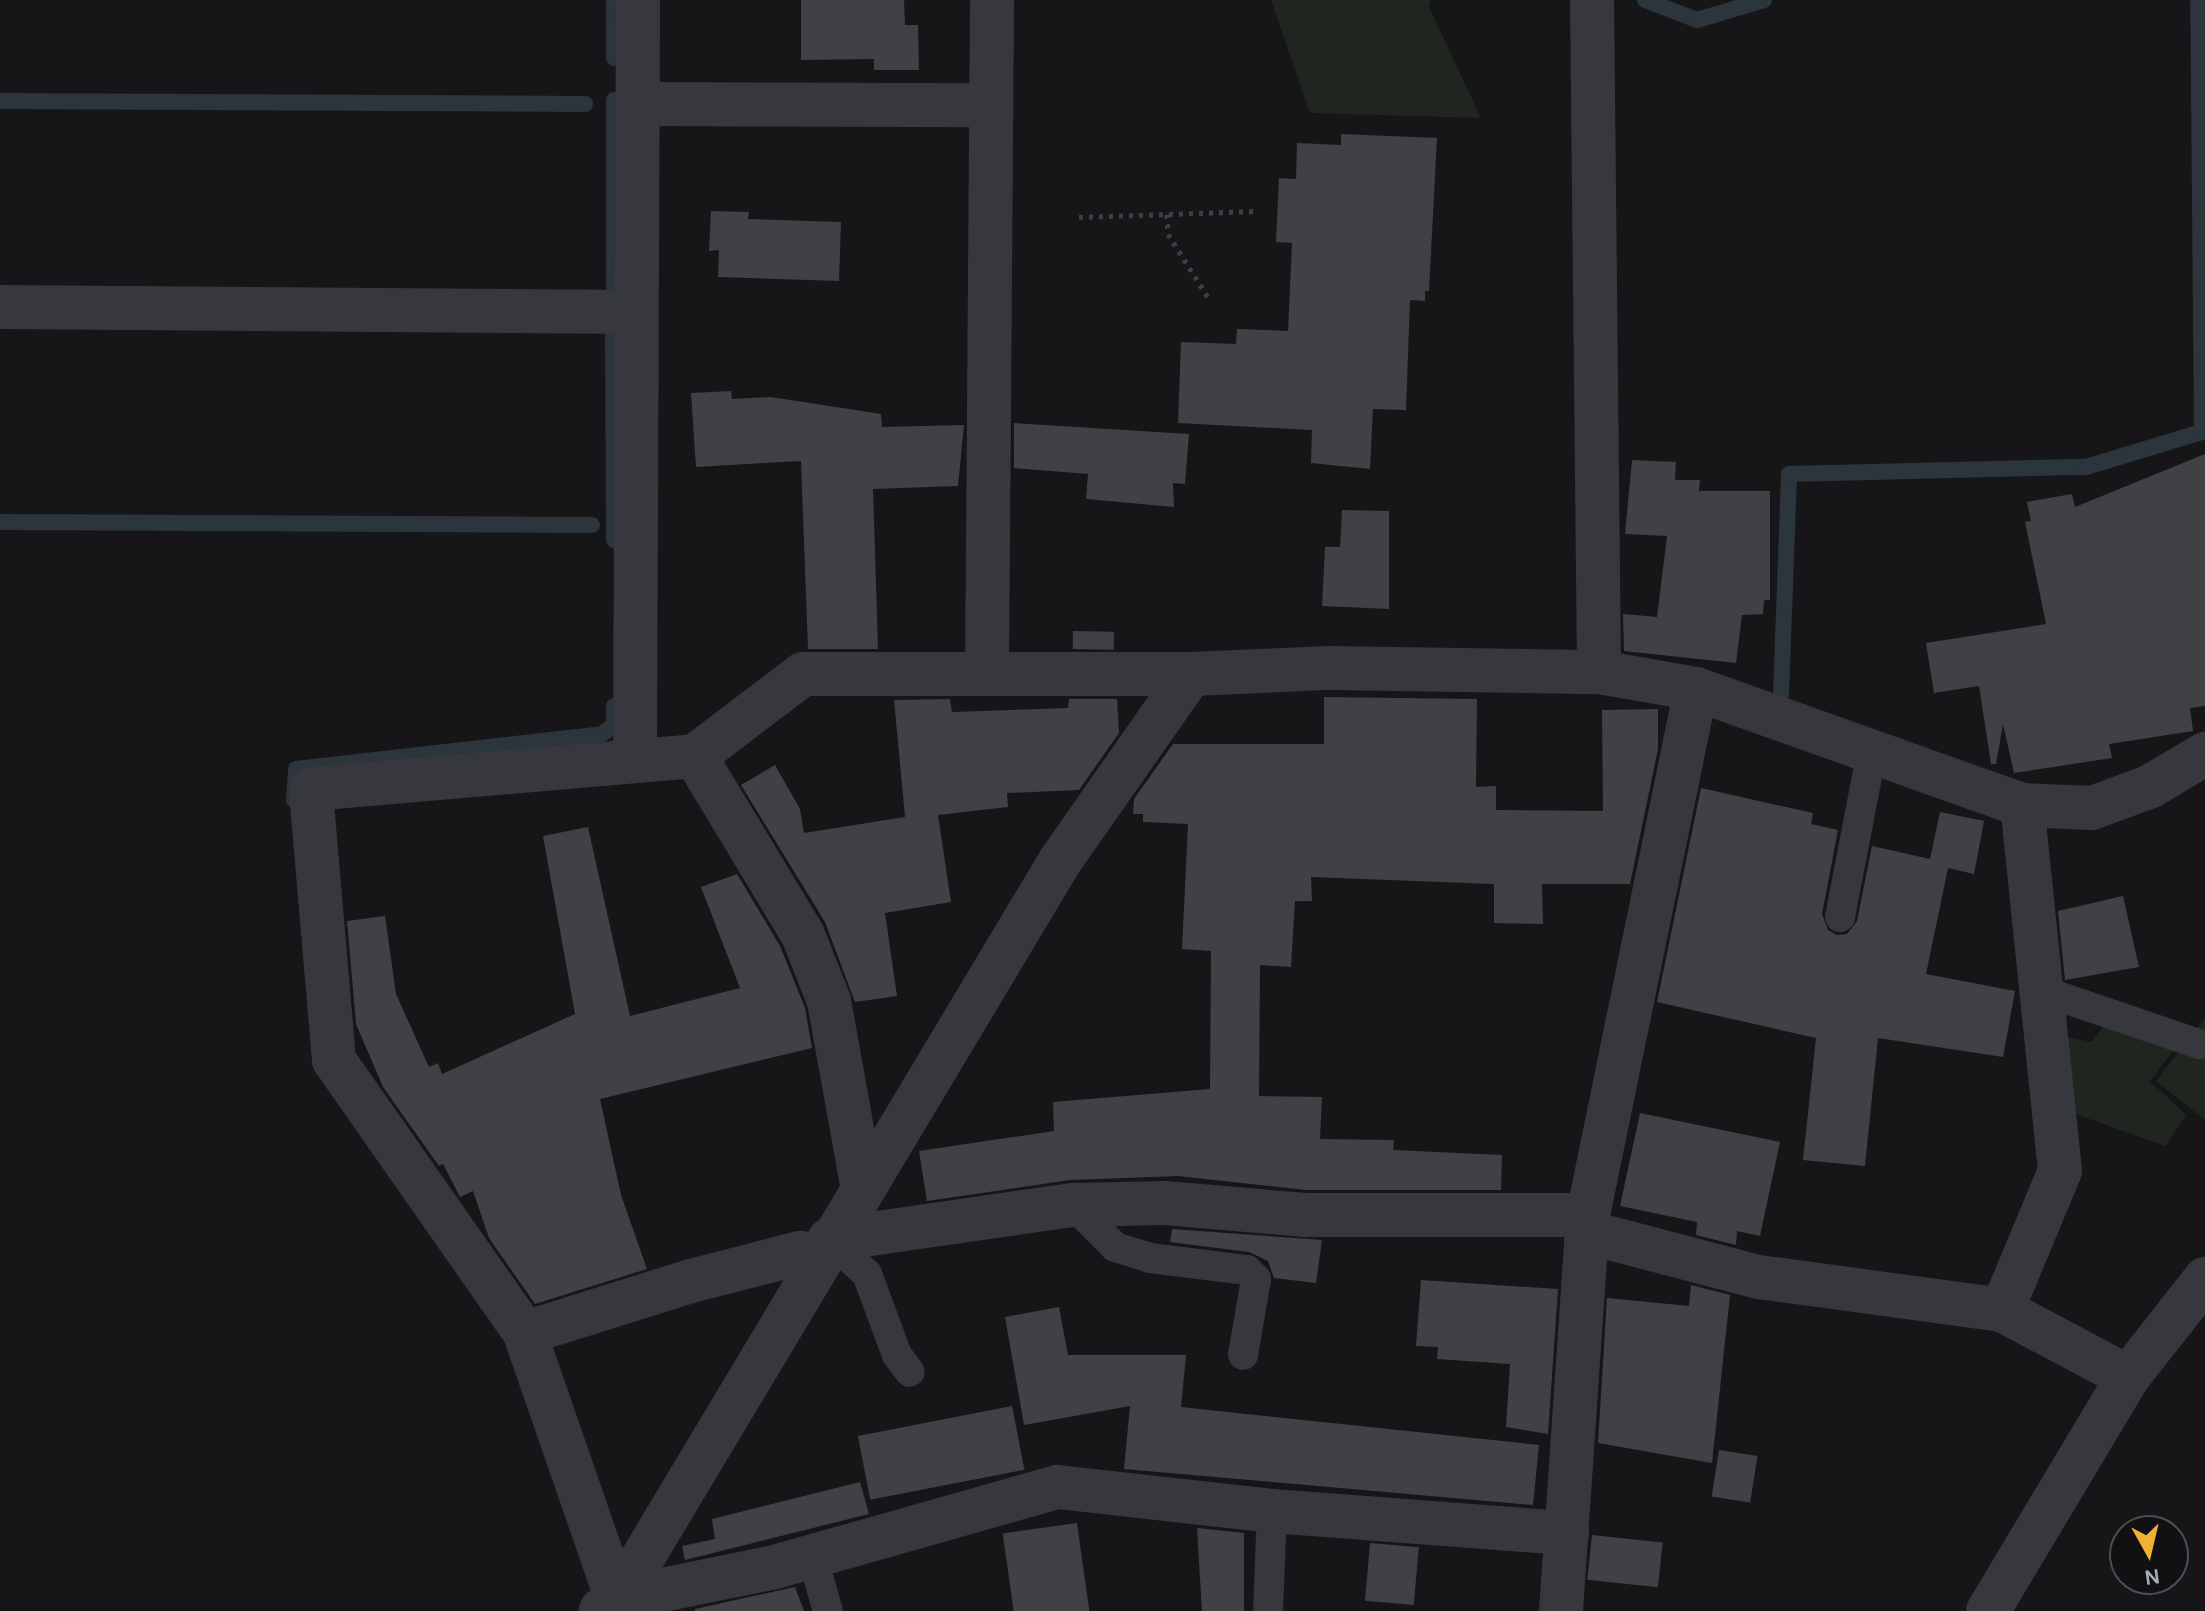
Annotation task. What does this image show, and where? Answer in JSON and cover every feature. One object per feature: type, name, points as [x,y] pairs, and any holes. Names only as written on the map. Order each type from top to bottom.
[{"type":"street","points":[[635,758],[638,0]]},
{"type":"street","points":[[987,674],[992,0]]},
{"type":"street","points":[[1592,0],[1599,672]]},
{"type":"street","points":[[637,104],[991,105]]},
{"type":"street","points":[[0,307],[635,312]]},
{"type":"street","points":[[613,1607],[525,1333],[334,1060],[311,789],[635,758],[695,756],[803,674],[1191,674],[1331,668],[1599,672],[1696,689],[2022,805],[2092,808],[2151,786],[2205,754]]},
{"type":"street","points":[[613,1607],[862,1184],[1060,861],[1191,674]]},
{"type":"street","points":[[1561,1611],[1587,1223],[1696,689]]},
{"type":"street","points":[[695,756],[803,935],[829,1001],[862,1184]]},
{"type":"street","points":[[2002,1310],[2060,1171],[2022,805]]},
{"type":"street","points":[[525,1333],[704,1278],[824,1248],[1073,1205],[1165,1203],[1305,1215],[1587,1223],[1759,1277],[2002,1310],[2128,1377]]},
{"type":"street","points":[[1988,1611],[2128,1377],[2205,1279]]},
{"type":"street","points":[[613,1607],[812,1556],[1058,1487],[1272,1511],[1567,1533]]},
{"type":"lane","points":[[1840,917],[1872,751]]},
{"type":"lane","points":[[2043,991],[2199,1044]]},
{"type":"lane","points":[[1073,1205],[1115,1247],[1150,1258],[1247,1270],[1256,1279],[1243,1355]]},
{"type":"lane","points":[[824,1248],[867,1274],[897,1355],[910,1372]]},
{"type":"lane","points":[[1268,1611],[1272,1511]]},
{"type":"lane","points":[[812,1556],[828,1611]]},
{"type":"path","points":[[1079,217],[1258,211]]},
{"type":"path","points":[[1167,214],[1168,234],[1211,302]]},
{"type":"shaded area","points":[[1271,0],[1431,0],[1429,7],[1481,118],[1310,113]]},
{"type":"shaded area","points":[[2205,1018],[2205,1120],[2156,1081]]},
{"type":"shaded area","points":[[2105,1024],[2176,1047],[2150,1081],[2186,1115],[2165,1146],[2067,1111],[2061,1036],[2092,1042]]},
{"type":"building","points":[[801,0],[904,0],[905,25],[918,25],[919,70],[874,70],[874,59],[801,60]]},
{"type":"building","points":[[1341,134],[1437,138],[1429,291],[1425,291],[1425,301],[1410,300],[1406,410],[1373,409],[1370,469],[1311,463],[1312,430],[1178,423],[1181,342],[1236,344],[1237,329],[1288,331],[1292,243],[1276,242],[1279,178],[1296,179],[1297,143],[1341,145]]},
{"type":"building","points":[[711,211],[749,212],[748,219],[841,222],[839,281],[718,277],[719,250],[709,251]]},
{"type":"building","points":[[731,391],[732,399],[771,397],[881,414],[882,427],[964,425],[958,486],[873,489],[878,649],[808,649],[801,461],[696,467],[691,393]]},
{"type":"building","points":[[1014,423],[1189,434],[1185,484],[1173,483],[1174,507],[1086,499],[1088,474],[1014,468]]},
{"type":"building","points":[[2205,454],[2205,706],[2190,708],[2193,731],[2109,744],[2112,758],[2014,773],[2003,724],[1996,764],[1991,764],[1979,686],[1934,693],[1926,643],[2046,624],[2025,522],[2031,521],[2027,502],[2072,494],[2075,507]]},
{"type":"building","points":[[1632,460],[1676,462],[1675,480],[1700,480],[1699,491],[1770,491],[1770,600],[1764,600],[1763,614],[1742,615],[1736,663],[1624,651],[1623,614],[1657,617],[1667,536],[1625,534]]},
{"type":"building","points":[[1342,510],[1389,511],[1389,609],[1322,606],[1325,547],[1340,547]]},
{"type":"building","points":[[1073,631],[1114,632],[1114,650],[1073,649]]},
{"type":"building","points":[[1324,697],[1477,699],[1476,787],[1496,786],[1496,810],[1603,811],[1602,710],[1658,709],[1658,749],[1630,884],[1542,884],[1543,924],[1494,923],[1494,884],[1311,877],[1312,901],[1295,901],[1291,967],[1260,965],[1259,1096],[1322,1097],[1320,1139],[1394,1140],[1393,1150],[1502,1155],[1501,1190],[1306,1190],[1178,1176],[1070,1180],[927,1201],[919,1151],[1054,1131],[1053,1102],[1210,1089],[1211,951],[1182,949],[1188,824],[1143,822],[1143,814],[1133,814],[1134,799],[1173,744],[1324,744]]},
{"type":"building","points":[[950,699],[952,712],[1068,708],[1069,699],[1117,699],[1119,733],[1079,790],[1007,793],[1008,807],[938,815],[951,902],[885,913],[897,996],[855,1002],[825,922],[741,785],[775,765],[800,809],[804,833],[905,817],[894,700]]},
{"type":"building","points":[[1701,788],[1813,813],[1811,824],[1838,830],[1822,914],[1828,930],[1837,935],[1847,934],[1857,921],[1872,846],[1930,859],[1940,812],[1984,821],[1974,874],[1948,868],[1926,974],[2015,991],[2003,1057],[1878,1038],[1865,1166],[1803,1160],[1816,1038],[1657,1002]]},
{"type":"building","points":[[588,827],[630,1016],[740,988],[701,887],[737,874],[780,946],[805,1008],[812,1048],[600,1099],[621,1195],[647,1269],[535,1304],[489,1238],[473,1191],[460,1197],[443,1164],[439,1166],[383,1087],[356,1024],[347,921],[385,916],[396,994],[429,1067],[438,1063],[442,1074],[575,1014],[543,836]]},
{"type":"building","points":[[2123,896],[2139,967],[2065,980],[2058,911]]},
{"type":"building","points":[[1640,1113],[1780,1142],[1760,1236],[1737,1231],[1736,1245],[1696,1235],[1697,1222],[1620,1206]]},
{"type":"building","points":[[1172,1229],[1322,1240],[1316,1283],[1274,1278],[1268,1261],[1249,1252],[1170,1242]]},
{"type":"building","points":[[1421,1280],[1558,1289],[1548,1434],[1506,1427],[1510,1364],[1437,1359],[1438,1347],[1416,1346]]},
{"type":"building","points":[[1691,1285],[1730,1295],[1712,1463],[1598,1443],[1607,1298],[1689,1306]]},
{"type":"building","points":[[1059,1307],[1068,1355],[1186,1355],[1181,1407],[1539,1445],[1533,1505],[1124,1469],[1130,1406],[1024,1425],[1005,1317]]},
{"type":"building","points":[[1012,1406],[1024,1470],[870,1500],[858,1436]]},
{"type":"building","points":[[1719,1450],[1758,1456],[1750,1503],[1712,1496]]},
{"type":"building","points":[[860,1482],[869,1514],[685,1560],[682,1546],[715,1539],[712,1519]]},
{"type":"building","points":[[1077,1523],[1089,1611],[1014,1611],[1003,1533]]},
{"type":"building","points":[[1197,1528],[1244,1533],[1244,1611],[1202,1611]]},
{"type":"building","points":[[1592,1535],[1663,1542],[1658,1587],[1587,1580]]},
{"type":"building","points":[[1370,1543],[1419,1547],[1414,1605],[1365,1601]]},
{"type":"building","points":[[795,1587],[804,1611],[695,1611],[695,1609]]},
{"type":"waterway","points":[[614,0],[614,58]]},
{"type":"waterway","points":[[1645,0],[1697,20],[1764,0]]},
{"type":"waterway","points":[[1781,694],[1789,474],[2086,467],[2202,432],[2198,0]]},
{"type":"waterway","points":[[614,100],[614,287]]},
{"type":"waterway","points":[[0,101],[585,104]]},
{"type":"waterway","points":[[613,335],[614,540]]},
{"type":"waterway","points":[[0,522],[592,525]]},
{"type":"waterway","points":[[294,800],[296,769],[602,734],[614,725],[614,706]]}]
